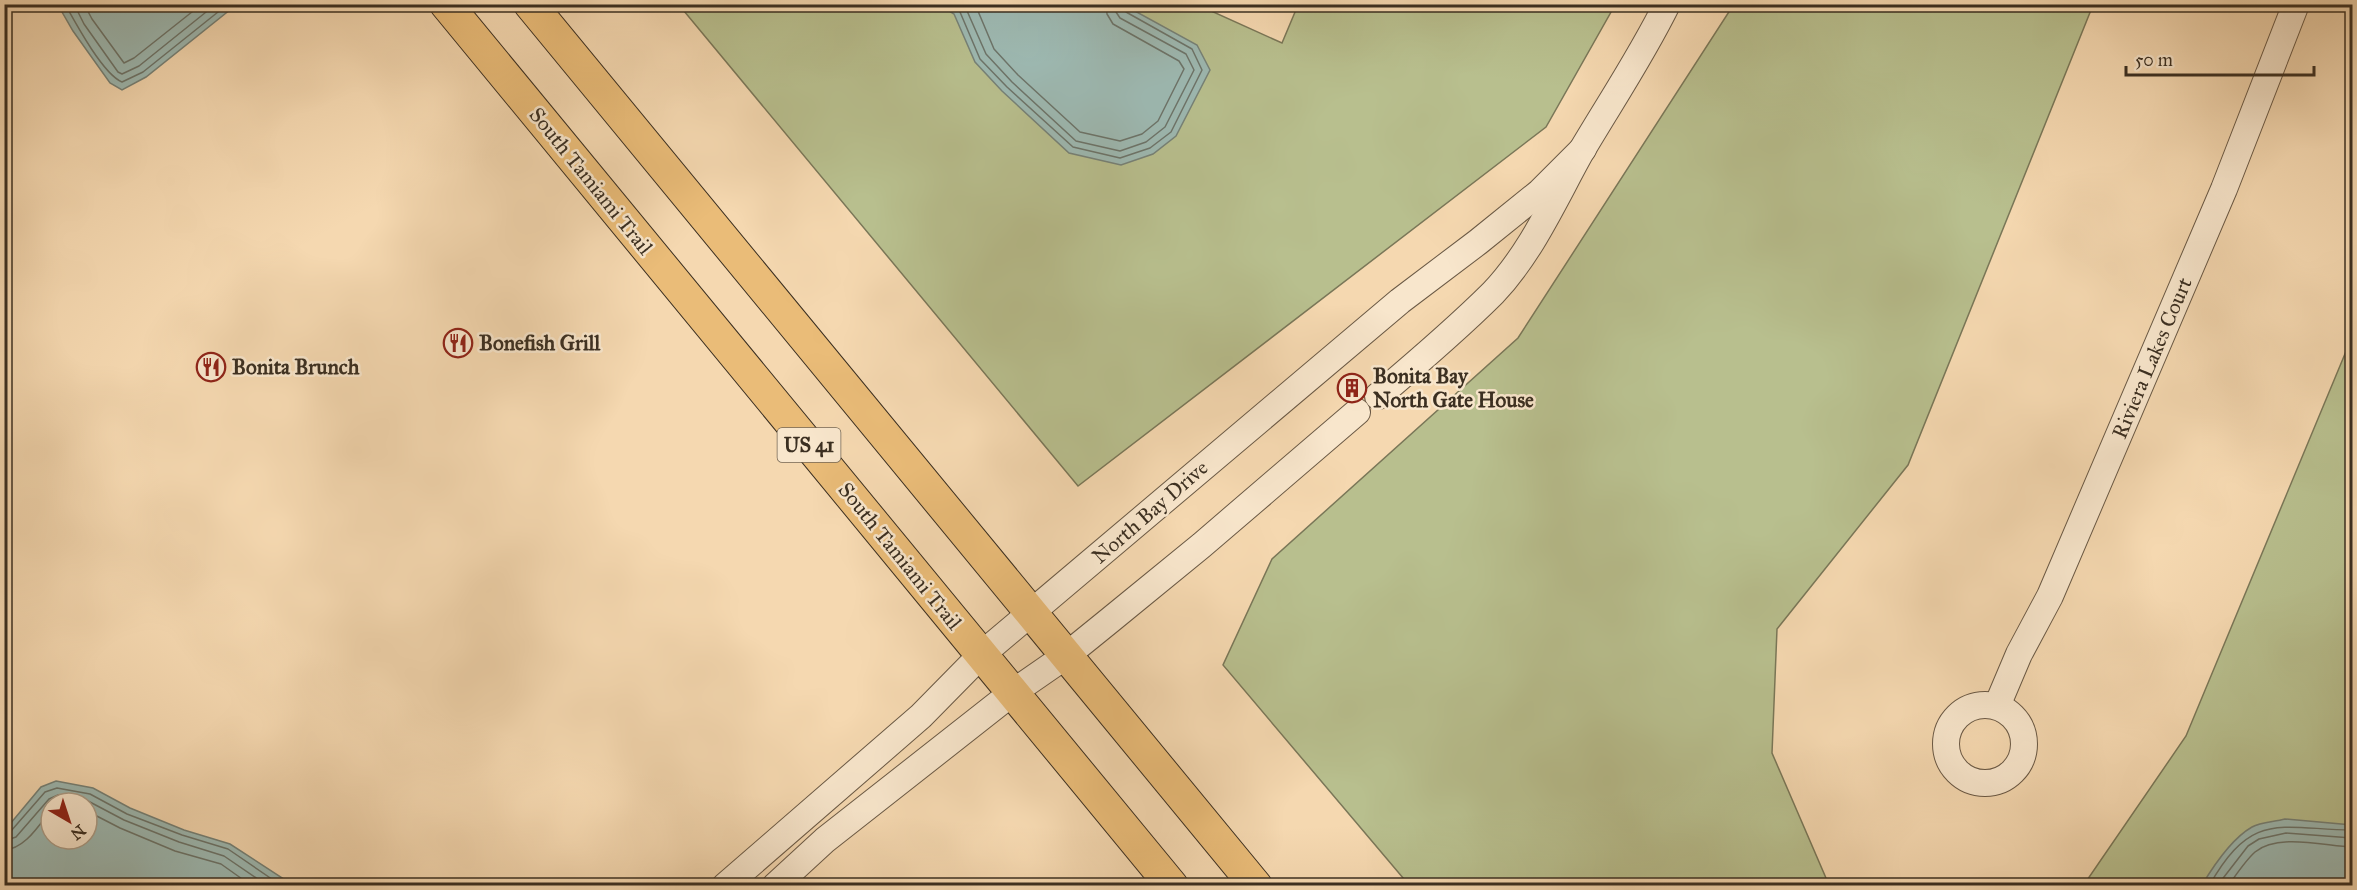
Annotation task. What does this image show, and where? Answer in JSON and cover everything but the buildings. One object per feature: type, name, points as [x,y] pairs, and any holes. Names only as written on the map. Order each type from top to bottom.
[{"type":"main road","name":"South Tamiami Trail","points":[[446,4],[1172,885]]},
{"type":"main road","name":"US 41","points":[[531,4],[1256,885]]},
{"type":"street","name":"North Bay Drive","points":[[1377,396],[1493,292],[1515,266],[1534,238],[1583,149],[1629,75],[1667,4]]},
{"type":"street","name":"Riviera Lakes Court","points":[[1997,706],[2019,654],[2050,596],[2224,189],[2296,4]]},
{"type":"street","name":"North Bay Drive","points":[[724,885],[921,716],[981,655],[1031,612],[1390,308],[1540,192],[1583,149]]},
{"type":"street","points":[[775,885],[825,840],[1012,693],[1067,655],[1202,545],[1358,412]]},
{"type":"green space","points":[[1734,4],[2093,5],[1908,465],[1777,629],[1772,753],[1829,885],[1409,885],[1223,665],[1272,559],[1518,338]]},
{"type":"green space","points":[[679,5],[1198,5],[1282,43],[1298,5],[1615,5],[1546,127],[1078,486]]},
{"type":"green space","points":[[2352,337],[2352,885],[2083,886],[2186,736]]},
{"type":"water","points":[[58,5],[236,5],[146,77],[122,90],[110,83],[73,31]]},
{"type":"water","points":[[940,5],[1124,5],[1197,45],[1210,70],[1176,136],[1153,154],[1121,165],[1069,153],[1002,91],[975,62],[954,14]]},
{"type":"water","points":[[56,781],[93,788],[99,791],[39,791],[39,851],[99,851],[99,791],[130,808],[184,830],[230,844],[293,885],[5,885],[5,830],[41,787]]},
{"type":"water","points":[[2285,819],[2352,825],[2352,885],[2202,885],[2224,853],[2244,832],[2259,824]]},
{"type":"place","name":"Bonefish Grill","points":[[458,343]]},
{"type":"place","name":"Bonita Brunch","points":[[211,367]]},
{"type":"place","name":"Bonita Bay North Gate House","points":[[1352,388]]}]
